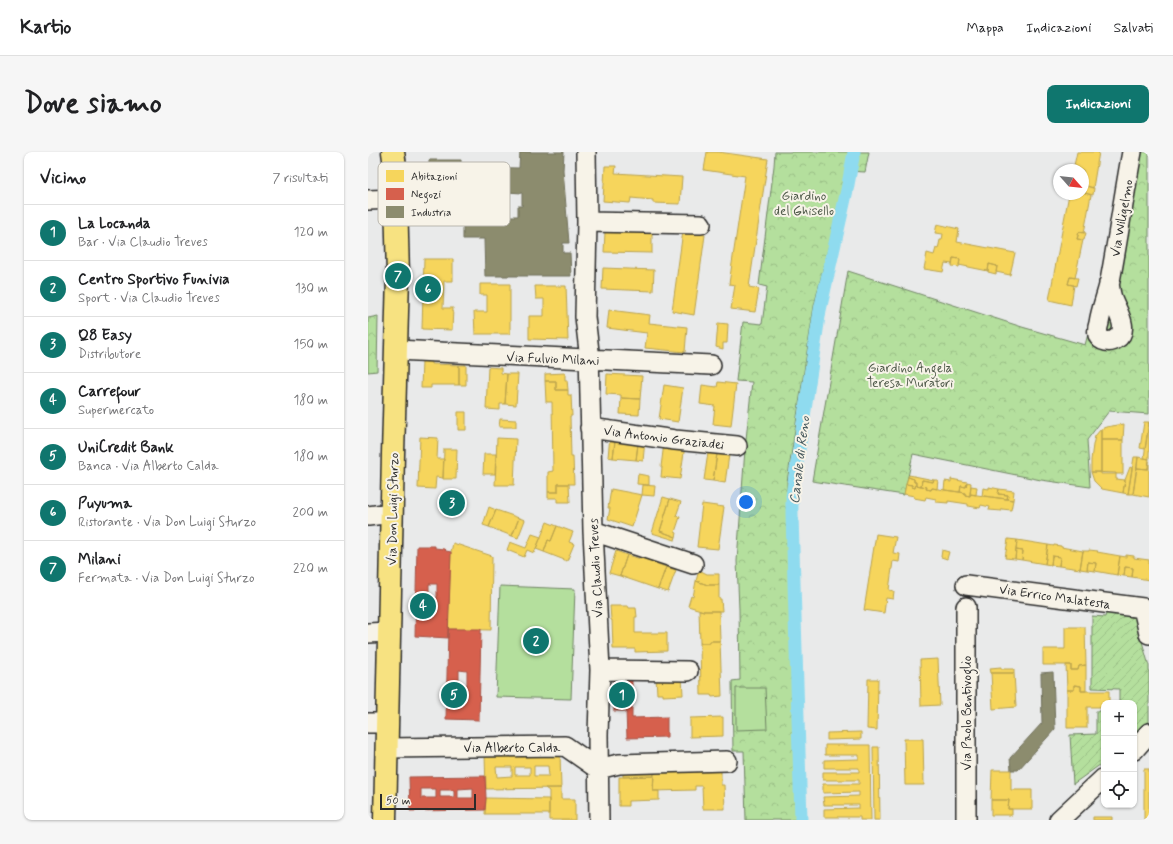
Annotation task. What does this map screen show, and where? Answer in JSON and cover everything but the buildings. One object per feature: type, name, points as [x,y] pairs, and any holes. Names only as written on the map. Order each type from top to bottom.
[{"type":"main road","name":"Via Don Luigi Sturzo","points":[[393,152],[394,162]]},
{"type":"main road","name":"Via Don Luigi Sturzo","points":[[385,820],[386,748],[378,723],[389,632],[398,276],[397,226]]},
{"type":"street","name":"Via Claudio Treves","points":[[586,152],[587,222],[585,317],[589,359],[593,531],[600,670],[598,735],[599,820]]},
{"type":"street","name":"Via Wiligelmo","points":[[1109,283],[1132,152]]},
{"type":"street","points":[[368,200],[378,200]]},
{"type":"street","points":[[587,222],[702,224]]},
{"type":"street","name":"Via Fulvio Milani","points":[[396,350],[712,365]]},
{"type":"street","name":"Via Antonio Graziadei","points":[[590,428],[675,440],[738,446]]},
{"type":"street","points":[[368,516],[392,513]]},
{"type":"street","points":[[593,531],[694,564]]},
{"type":"street","name":"Via Errico Malatesta","points":[[966,585],[1143,608],[1149,634]]},
{"type":"street","name":"Via Paolo Bentivoglio","points":[[966,607],[966,820]]},
{"type":"street","points":[[368,632],[389,632]]},
{"type":"street","points":[[600,670],[688,670]]},
{"type":"street","points":[[1140,748],[1149,733]]},
{"type":"street","points":[[565,746],[598,735],[604,749],[620,764]]},
{"type":"street","name":"Via Alberto Calda","points":[[386,748],[565,746],[598,769]]},
{"type":"street","points":[[598,769],[620,764],[728,761]]},
{"type":"street","points":[[1059,820],[1101,781]]},
{"type":"green space","name":"Giardino del Ghisello","points":[[775,152],[869,152],[865,172],[847,171],[814,306],[787,482],[796,820],[746,820],[744,751],[733,751],[732,681],[740,680],[737,561],[745,449],[752,382],[736,381],[743,322],[762,324],[767,287],[759,285]]},
{"type":"green space","name":"Giardino Angela Teresa Muratori","points":[[1138,152],[1149,152],[1149,414],[1109,411],[1087,440],[1090,487],[1041,480],[913,454],[904,495],[812,481],[848,271],[1022,327],[1085,345]]},
{"type":"green space","points":[[378,316],[377,371],[368,372],[368,318]]},
{"type":"green space","points":[[500,586],[575,589],[571,699],[496,697]]},
{"type":"green space","points":[[1107,610],[1135,617],[1149,666],[1149,723],[1137,737],[1137,700],[1119,700],[1119,689],[1092,688],[1092,616],[1105,617]]},
{"type":"green space","points":[[736,688],[765,688],[767,729],[736,730]]},
{"type":"green space","points":[[1096,711],[1101,711],[1101,764],[1073,784],[1070,735],[1096,734]]},
{"type":"waterway","name":"Canale di Reno","points":[[801,820],[792,496],[820,310],[854,152]]},
{"type":"place","name":"Milani","points":[[398,276]]},
{"type":"place","name":"Puyuma","points":[[428,289]]},
{"type":"place","name":"Q8 Easy","points":[[452,503]]},
{"type":"place","name":"Carrefour","points":[[423,606]]},
{"type":"place","name":"Centro Sportivo Funivia","points":[[536,641]]},
{"type":"place","name":"UniCredit Bank","points":[[454,695]]},
{"type":"place","name":"La Locanda","points":[[622,695]]}]
